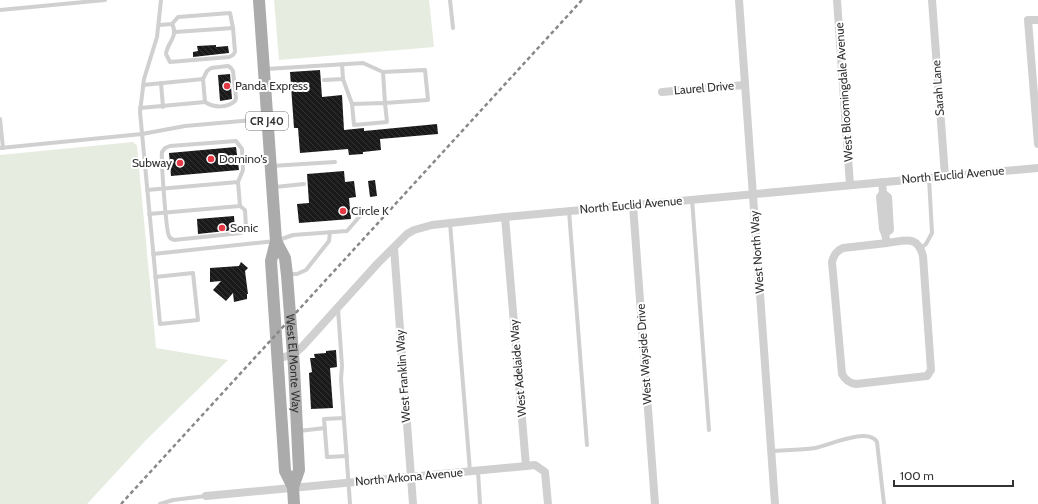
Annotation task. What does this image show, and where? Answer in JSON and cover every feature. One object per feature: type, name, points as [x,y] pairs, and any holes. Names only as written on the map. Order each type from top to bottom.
[{"type":"main road","name":"West El Monte Way","points":[[259,0],[276,241],[271,261],[284,471],[293,487]]},
{"type":"main road","name":"West El Monte Way","points":[[276,241],[285,258],[294,354],[300,470],[293,487],[294,504]]},
{"type":"street","name":"West North Way","points":[[739,0],[775,504]]},
{"type":"street","name":"West Bloomingdale Avenue","points":[[837,0],[850,185]]},
{"type":"street","name":"Sarah Lane","points":[[932,0],[945,176]]},
{"type":"street","points":[[1038,20],[1028,20],[1038,144]]},
{"type":"street","name":"Laurel Drive","points":[[662,92],[745,85]]},
{"type":"street","name":"North Euclid Avenue","points":[[277,359],[294,354],[302,347],[378,263],[407,234],[432,224],[1038,168]]},
{"type":"street","points":[[882,182],[883,193],[880,197],[883,229],[887,243]]},
{"type":"street","name":"West Wayside Drive","points":[[633,205],[655,504]]},
{"type":"street","name":"West Adelaide Way","points":[[505,217],[526,466]]},
{"type":"street","points":[[912,241],[917,242],[921,248],[923,256],[931,370],[927,376],[917,378],[856,384],[850,383],[842,374],[832,262],[834,255],[843,248],[887,243],[912,241]]},
{"type":"street","name":"West Franklin Way","points":[[394,248],[413,504]]},
{"type":"street","points":[[526,466],[535,465],[541,468],[544,472],[548,504]]},
{"type":"street","name":"North Arkona Avenue","points":[[206,496],[526,466]]},
{"type":"lane","points":[[0,10],[105,0]]},
{"type":"lane","points":[[155,277],[193,273],[198,320],[160,324],[155,277],[149,214],[140,108],[143,85],[159,24],[161,0]]},
{"type":"lane","points":[[450,0],[453,28]]},
{"type":"lane","points":[[159,24],[172,24],[178,17],[229,13],[231,15],[235,52],[231,56],[173,63],[168,60],[166,54],[175,32],[172,24]]},
{"type":"lane","points":[[175,32],[233,28]]},
{"type":"lane","points":[[264,69],[363,63],[383,72],[426,70],[428,100],[352,104]]},
{"type":"lane","points":[[342,64],[343,79],[352,104],[354,125],[387,122],[383,72]]},
{"type":"lane","points":[[140,108],[205,102],[215,106],[230,105],[235,101],[233,71],[230,67],[211,68],[207,71],[203,79],[205,102]]},
{"type":"lane","points":[[143,85],[203,79]]},
{"type":"lane","points":[[324,80],[343,79]]},
{"type":"lane","points":[[161,83],[163,107]]},
{"type":"lane","points":[[0,119],[1,148],[142,134],[185,126],[267,118]]},
{"type":"lane","points":[[149,214],[166,212],[240,206],[246,213],[246,227],[242,232],[174,240],[169,236],[166,212],[164,189],[162,154],[165,148],[170,146],[236,141],[242,149],[243,170],[238,182],[240,206]]},
{"type":"lane","points":[[271,166],[335,162]]},
{"type":"lane","points":[[921,248],[926,244],[932,233],[929,177]]},
{"type":"lane","points":[[147,190],[238,182]]},
{"type":"lane","points":[[272,187],[304,184]]},
{"type":"lane","points":[[692,199],[709,430]]},
{"type":"lane","points":[[153,254],[276,241],[293,235],[347,231],[366,209]]},
{"type":"lane","points":[[569,211],[587,445]]},
{"type":"lane","points":[[450,222],[474,471],[480,504]]},
{"type":"lane","points":[[287,275],[297,274],[306,270],[328,244],[330,232]]},
{"type":"lane","points":[[338,308],[350,504]]},
{"type":"lane","points":[[344,418],[324,419],[327,457],[347,456]]},
{"type":"lane","points":[[298,431],[325,428]]},
{"type":"lane","points":[[771,451],[811,448],[851,438],[872,437],[877,442],[884,504]]},
{"type":"lane","points":[[160,504],[163,502],[184,498],[206,496]]},
{"type":"lane","points":[[184,498],[185,504]]},
{"type":"shaded area","points":[[274,0],[429,0],[434,47],[279,60]]},
{"type":"shaded area","points":[[133,142],[137,146],[156,348],[228,360],[146,440],[87,504],[0,504],[0,155]]},
{"type":"building","points":[[216,45],[216,47],[228,46],[229,53],[193,57],[193,52],[198,51],[197,46]]},
{"type":"building","points":[[320,70],[322,97],[342,95],[344,130],[364,128],[364,131],[437,124],[438,134],[380,139],[381,150],[363,152],[363,154],[349,155],[348,149],[300,153],[298,128],[294,128],[290,72]]},
{"type":"building","points":[[230,74],[232,99],[220,101],[218,75]]},
{"type":"building","points":[[236,147],[239,170],[171,176],[169,153]]},
{"type":"building","points":[[344,171],[345,182],[354,181],[356,197],[349,198],[351,219],[299,223],[297,204],[309,203],[307,174]]},
{"type":"building","points":[[375,180],[377,196],[370,197],[368,181]]},
{"type":"building","points":[[234,216],[235,230],[198,234],[197,219]]},
{"type":"building","points":[[241,262],[248,268],[245,271],[248,294],[247,299],[234,302],[233,293],[226,301],[213,290],[221,281],[210,282],[210,268],[239,266]]},
{"type":"building","points":[[336,350],[337,367],[330,368],[333,408],[311,409],[309,373],[312,372],[310,358],[315,358],[314,354]]},
{"type":"railway","points":[[121,504],[582,0]]},
{"type":"place","name":"Panda Express","points":[[227,86]]},
{"type":"place","name":"Domino's","points":[[211,159]]},
{"type":"place","name":"Subway","points":[[180,163]]},
{"type":"place","name":"Circle K","points":[[343,211]]},
{"type":"place","name":"Sonic","points":[[222,228]]}]
